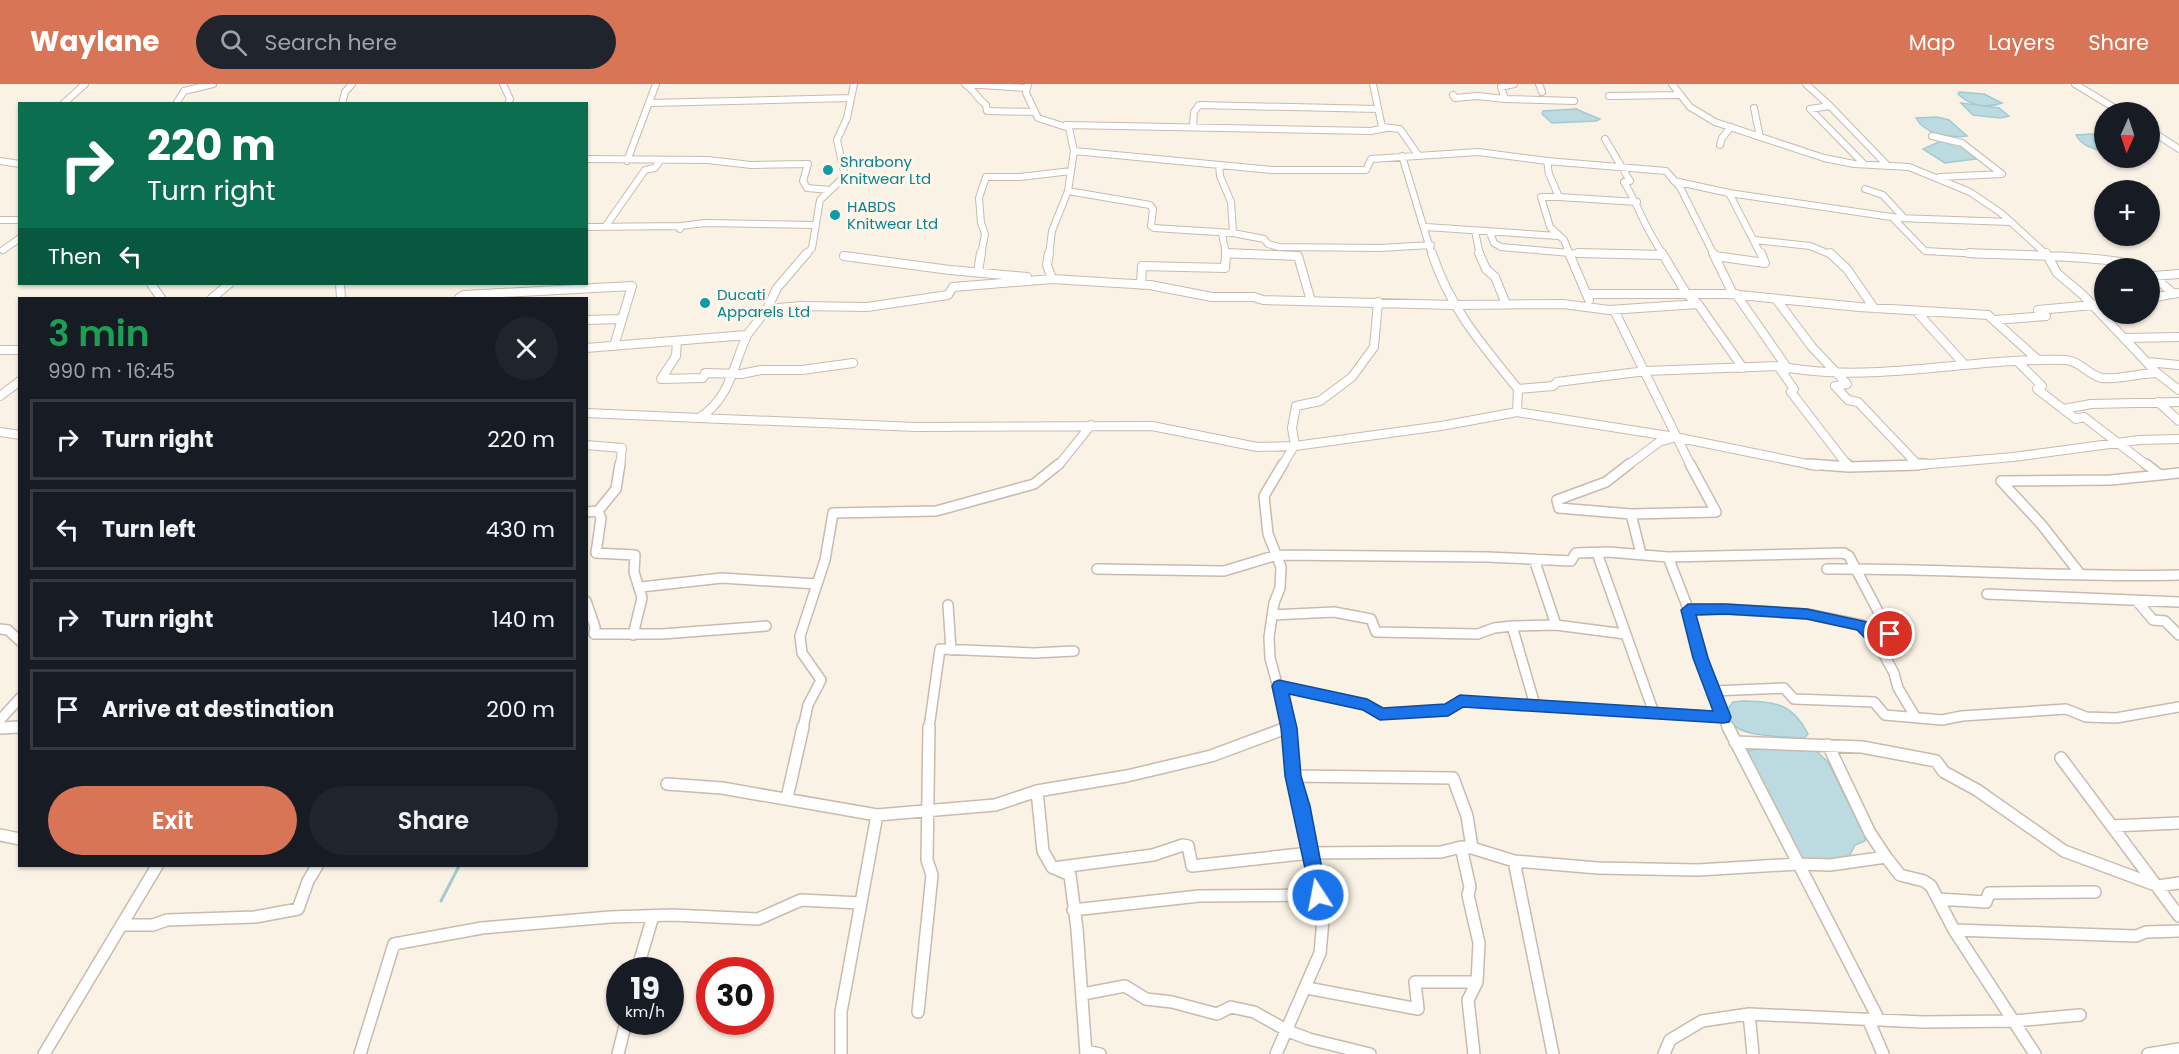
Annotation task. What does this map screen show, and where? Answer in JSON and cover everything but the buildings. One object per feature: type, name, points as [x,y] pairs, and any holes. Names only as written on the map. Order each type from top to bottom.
[{"type":"street","points":[[65,102],[85,84]]},
{"type":"street","points":[[177,102],[184,91],[213,84]]},
{"type":"street","points":[[342,102],[345,92],[352,84]]},
{"type":"street","points":[[503,84],[510,99],[509,102]]},
{"type":"street","points":[[627,161],[656,84]]},
{"type":"street","points":[[699,418],[716,406],[734,374],[740,349],[747,335],[767,309],[777,288],[812,248],[814,225],[820,200],[845,176],[837,140],[847,118],[854,84]]},
{"type":"street","points":[[965,84],[1027,86],[1026,93],[1039,119],[1066,126],[1193,126],[1360,131],[1400,129],[1418,155]]},
{"type":"street","points":[[965,84],[972,89],[975,97],[983,102],[987,111],[1035,112]]},
{"type":"street","points":[[1373,84],[1381,125],[1386,128]]},
{"type":"street","points":[[1505,99],[1501,87],[1514,84]]},
{"type":"street","points":[[1539,84],[1542,93]]},
{"type":"street","points":[[1672,84],[1679,95],[1700,114],[1731,127],[1824,158],[1909,167],[1970,192],[2011,222],[2048,256],[2057,273],[2126,338],[2157,373],[2179,390]]},
{"type":"street","points":[[1806,84],[1887,165]]},
{"type":"street","points":[[2075,84],[2105,102]]},
{"type":"street","points":[[975,97],[982,95],[986,85]]},
{"type":"street","points":[[1453,95],[1455,98],[1574,101]]},
{"type":"street","points":[[1609,96],[1679,95]]},
{"type":"street","points":[[650,103],[851,98]]},
{"type":"street","points":[[1193,126],[1194,112],[1200,105],[1378,109]]},
{"type":"street","points":[[1830,106],[1810,109],[1864,164]]},
{"type":"street","points":[[1754,108],[1760,137]]},
{"type":"street","points":[[1052,279],[1047,265],[1052,231],[1068,191],[1074,150],[1069,128],[1066,126]]},
{"type":"street","points":[[1720,145],[1722,138],[1731,127]]},
{"type":"street","points":[[1932,136],[1962,143],[2002,174],[1935,177]]},
{"type":"street","points":[[2160,137],[2179,149]]},
{"type":"street","points":[[1605,139],[1624,168],[1630,181],[1624,182],[1637,202],[1642,220],[1662,255],[1686,293],[1698,304],[1743,368]]},
{"type":"street","points":[[1074,150],[1272,170],[1359,171],[1366,170],[1371,159],[1478,152],[1547,161],[1666,171],[1680,187],[1734,294],[1788,369]]},
{"type":"street","points":[[1402,156],[1441,279],[1454,305],[1518,389],[1517,412]]},
{"type":"street","points":[[588,159],[708,160],[751,165],[808,164],[803,181],[807,188],[830,190]]},
{"type":"street","points":[[0,161],[18,166]]},
{"type":"street","points":[[605,227],[645,170],[655,168],[660,161]]},
{"type":"street","points":[[1547,161],[1549,174],[1559,197]]},
{"type":"street","points":[[1220,165],[1220,178],[1229,194],[1233,213],[1233,233]]},
{"type":"street","points":[[978,272],[985,234],[981,223],[979,198],[986,177],[1020,177],[1071,171]]},
{"type":"street","points":[[1674,182],[1729,193],[1892,217],[2011,222]]},
{"type":"street","points":[[1865,189],[1883,195],[1904,218]]},
{"type":"street","points":[[1068,191],[1150,205],[1153,209],[1151,226],[1154,228],[1233,233],[1264,239],[1268,244],[1279,247],[1380,248],[1431,245]]},
{"type":"street","points":[[1715,256],[1765,263],[1729,193]]},
{"type":"street","points":[[1591,308],[1564,240],[1550,227],[1541,197],[1637,202]]},
{"type":"street","points":[[1892,217],[1925,250],[2094,260]]},
{"type":"street","points":[[0,220],[18,220]]},
{"type":"street","points":[[588,227],[681,227],[705,223],[814,225]]},
{"type":"street","points":[[1426,227],[1558,236]]},
{"type":"street","points":[[1475,231],[1482,261],[1486,269],[1495,277],[1506,304]]},
{"type":"street","points":[[1490,232],[1494,243],[1501,247],[1570,253],[1662,255]]},
{"type":"street","points":[[1142,285],[1142,266],[1225,268],[1226,254],[1222,234]]},
{"type":"street","points":[[2,250],[18,239]]},
{"type":"street","points":[[1755,240],[1798,245],[1828,252],[1838,258],[1874,308]]},
{"type":"street","points":[[2,250],[18,250]]},
{"type":"street","points":[[1226,254],[1298,256],[1311,301]]},
{"type":"street","points":[[844,256],[1038,279]]},
{"type":"street","points":[[2160,275],[2179,274]]},
{"type":"street","points":[[767,309],[801,306],[867,307],[948,295],[952,287],[1038,279],[1142,285],[1212,297],[1311,301],[1454,305],[1563,304],[1614,310],[1698,304]]},
{"type":"street","points":[[2160,281],[2176,293]]},
{"type":"street","points":[[213,297],[228,285]]},
{"type":"street","points":[[461,297],[632,286],[614,346]]},
{"type":"street","points":[[2160,296],[2176,293]]},
{"type":"street","points":[[1587,294],[1734,294],[1874,308],[1988,315],[2038,360]]},
{"type":"street","points":[[1776,299],[1812,347],[1847,384],[1835,386],[1848,400],[1858,402],[1918,465]]},
{"type":"street","points":[[1276,1054],[1288,1031],[1320,953],[1323,920],[1293,776],[1289,728],[1270,657],[1269,637],[1274,603],[1280,588],[1281,567],[1268,534],[1264,496],[1294,446],[1292,428],[1296,406],[1320,401],[1352,377],[1374,347],[1378,302]]},
{"type":"street","points":[[1995,320],[2046,316],[2038,310],[2093,306]]},
{"type":"street","points":[[1614,310],[1646,371],[1675,437],[1716,512],[1631,514],[1559,508],[1557,500],[1606,482],[1659,442],[1675,437]]},
{"type":"street","points":[[1917,311],[1964,364]]},
{"type":"street","points":[[588,320],[622,319]]},
{"type":"street","points":[[588,348],[747,335]]},
{"type":"street","points":[[2126,338],[2179,337]]},
{"type":"street","points":[[677,341],[676,356],[661,379],[703,378],[705,373],[734,374],[755,373],[761,370],[802,370],[853,363]]},
{"type":"street","points":[[0,350],[18,351]]},
{"type":"street","points":[[1518,389],[1553,386],[1557,382],[1646,371],[1778,366],[1797,371],[1838,372],[2038,360],[2078,362],[2095,376],[2104,377],[2157,373]]},
{"type":"street","points":[[2018,362],[2042,386],[2037,389],[2076,418],[2084,417],[2160,475]]},
{"type":"street","points":[[2147,362],[2179,365]]},
{"type":"street","points":[[1778,366],[1794,389],[1791,392],[1849,467]]},
{"type":"street","points":[[0,396],[18,382]]},
{"type":"street","points":[[2158,402],[2179,421]]},
{"type":"street","points":[[2064,409],[2091,404],[2179,402]]},
{"type":"street","points":[[588,414],[916,428],[1152,426],[1257,447],[1294,446],[1441,426],[1517,412],[1675,437],[1822,467],[1918,465],[2013,457],[2139,440],[2179,439]]},
{"type":"street","points":[[787,798],[808,705],[821,680],[802,653],[801,637],[806,612],[817,584],[833,525],[833,513],[936,511],[1034,483],[1060,464],[1091,425]]},
{"type":"street","points":[[0,432],[18,435]]},
{"type":"street","points":[[588,445],[622,448],[621,475],[612,500],[598,511],[588,512]]},
{"type":"street","points":[[2081,575],[2042,524],[2001,481],[2111,480],[2179,473]]},
{"type":"street","points":[[598,511],[601,518],[596,553],[635,555],[633,572],[641,587],[641,607],[633,634]]},
{"type":"street","points":[[1631,514],[1641,554]]},
{"type":"street","points":[[1097,569],[1224,572],[1276,555],[1571,561],[1576,553],[1641,554],[1668,557],[1844,553],[1849,556],[1890,634],[1872,636]]},
{"type":"street","points":[[1597,553],[1654,713]]},
{"type":"street","points":[[1668,557],[1688,610],[1712,691],[1723,717],[1873,1019],[1883,1054]]},
{"type":"street","points":[[1534,559],[1556,625]]},
{"type":"street","points":[[1827,568],[1903,567],[2081,575],[2179,575]]},
{"type":"street","points":[[641,587],[722,578],[817,584]]},
{"type":"street","points":[[1987,594],[2179,602]]},
{"type":"street","points":[[2137,601],[2153,620],[2165,621],[2179,635]]},
{"type":"street","points":[[948,605],[951,650]]},
{"type":"street","points":[[588,608],[595,627],[594,634],[633,634],[766,626]]},
{"type":"street","points":[[1688,610],[1725,609],[1807,614],[1862,625],[1884,654],[1898,688],[1916,718]]},
{"type":"street","points":[[1272,615],[1332,612],[1360,615],[1371,619],[1376,632],[1478,634],[1494,628],[1556,625],[1625,634]]},
{"type":"street","points":[[1512,626],[1535,705]]},
{"type":"street","points":[[0,629],[8,630],[18,640]]},
{"type":"street","points":[[918,1012],[932,875],[927,860],[926,810],[930,727],[940,649],[1034,653],[1074,651]]},
{"type":"street","points":[[1279,686],[1367,705],[1380,714],[1448,710],[1460,701],[1723,717]]},
{"type":"street","points":[[1712,691],[1784,688],[1794,699],[1874,702],[1885,715],[1942,720],[1962,716],[2066,709],[2086,717],[2116,718],[2179,707]]},
{"type":"street","points":[[0,720],[18,700]]},
{"type":"street","points":[[0,728],[18,728]]},
{"type":"street","points":[[667,784],[722,788],[878,815],[995,805],[1037,791],[1127,776],[1211,756],[1289,728]]},
{"type":"street","points":[[1735,742],[1828,745],[1884,751],[1936,761],[1944,772],[1977,790],[2064,851],[2158,886],[2179,883]]},
{"type":"street","points":[[1828,745],[1870,833],[1886,857],[1900,875],[1924,881],[1931,886],[1954,930],[2035,1054]]},
{"type":"street","points":[[2061,758],[2087,796],[2179,916]]},
{"type":"street","points":[[1293,776],[1454,778],[1467,816],[1466,848],[1470,886],[1468,895],[1479,943],[1477,982],[1468,1000],[1474,1054]]},
{"type":"street","points":[[1037,791],[1040,840],[1046,859],[1053,868],[1070,875],[1083,994],[1086,1053],[1100,1054]]},
{"type":"street","points":[[841,1054],[841,1012],[878,815]]},
{"type":"street","points":[[2112,826],[2179,823]]},
{"type":"street","points":[[0,835],[18,839]]},
{"type":"street","points":[[1053,868],[1153,855],[1183,845],[1188,846],[1192,866],[1310,853],[1441,852],[1466,848],[1514,861],[1598,868],[1698,870],[1797,864],[1830,865],[1886,857]]},
{"type":"street","points":[[1514,861],[1553,1054]]},
{"type":"street","points":[[43,1054],[123,925],[152,867]]},
{"type":"street","points":[[123,925],[153,925],[167,920],[255,917],[298,909],[308,881],[316,867]]},
{"type":"street","points":[[1938,899],[1986,902],[1989,893],[2095,892]]},
{"type":"street","points":[[1073,910],[1199,896],[1318,895]]},
{"type":"street","points":[[360,1054],[394,944],[482,928],[652,916],[758,919],[801,900],[860,903]]},
{"type":"street","points":[[641,957],[652,916]]},
{"type":"street","points":[[1954,930],[2136,936],[2146,932],[2179,931]]},
{"type":"street","points":[[1306,988],[1418,1010],[1415,982],[1477,982]]},
{"type":"street","points":[[1083,994],[1125,986],[1146,999],[1172,1002],[1217,1014],[1231,1007],[1254,1012],[1288,1031],[1309,1039],[1370,1054]]},
{"type":"street","points":[[1749,1014],[1753,1054]]},
{"type":"street","points":[[1664,1054],[1670,1040],[1702,1021],[1749,1014],[1923,1022],[2014,1021],[2080,1015]]},
{"type":"street","points":[[618,1054],[623,1035]]},
{"type":"street","points":[[2148,1054],[2179,1049]]},
{"type":"water","points":[[1959,92],[1984,94],[2002,103],[1990,106],[1979,105],[1962,98]]},
{"type":"water","points":[[1961,103],[1999,108],[2009,116],[2000,118],[1973,115]]},
{"type":"water","points":[[1576,109],[1600,119],[1552,123],[1542,114],[1543,111]]},
{"type":"water","points":[[1937,117],[1949,120],[1967,136],[1946,136],[1932,132],[1920,124],[1916,118]]},
{"type":"water","points":[[2094,134],[2094,148],[2081,142],[2076,135]]},
{"type":"water","points":[[1941,141],[1959,144],[1976,159],[1945,163],[1923,149]]},
{"type":"water","points":[[1733,702],[1765,702],[1782,706],[1796,716],[1808,734],[1804,738],[1778,737],[1739,729],[1732,721],[1729,707]]},
{"type":"water","points":[[1766,748],[1814,749],[1828,762],[1865,837],[1865,841],[1855,845],[1849,857],[1825,862],[1800,857],[1746,751]]},
{"type":"waterway","points":[[441,901],[458,867]]},
{"type":"place","name":"Shrabony Knitwear Ltd","points":[[828,170]]},
{"type":"place","name":"HABDS Knitwear Ltd","points":[[835,215]]},
{"type":"place","name":"Ducati Apparels Ltd","points":[[705,303]]},
{"type":"route","points":[[1318,895],[1302,806],[1293,776],[1289,728],[1279,686],[1316,692],[1367,705],[1380,714],[1448,710],[1460,701],[1723,717],[1701,658],[1688,610],[1725,609],[1807,614],[1862,625],[1872,636],[1890,634]]}]
